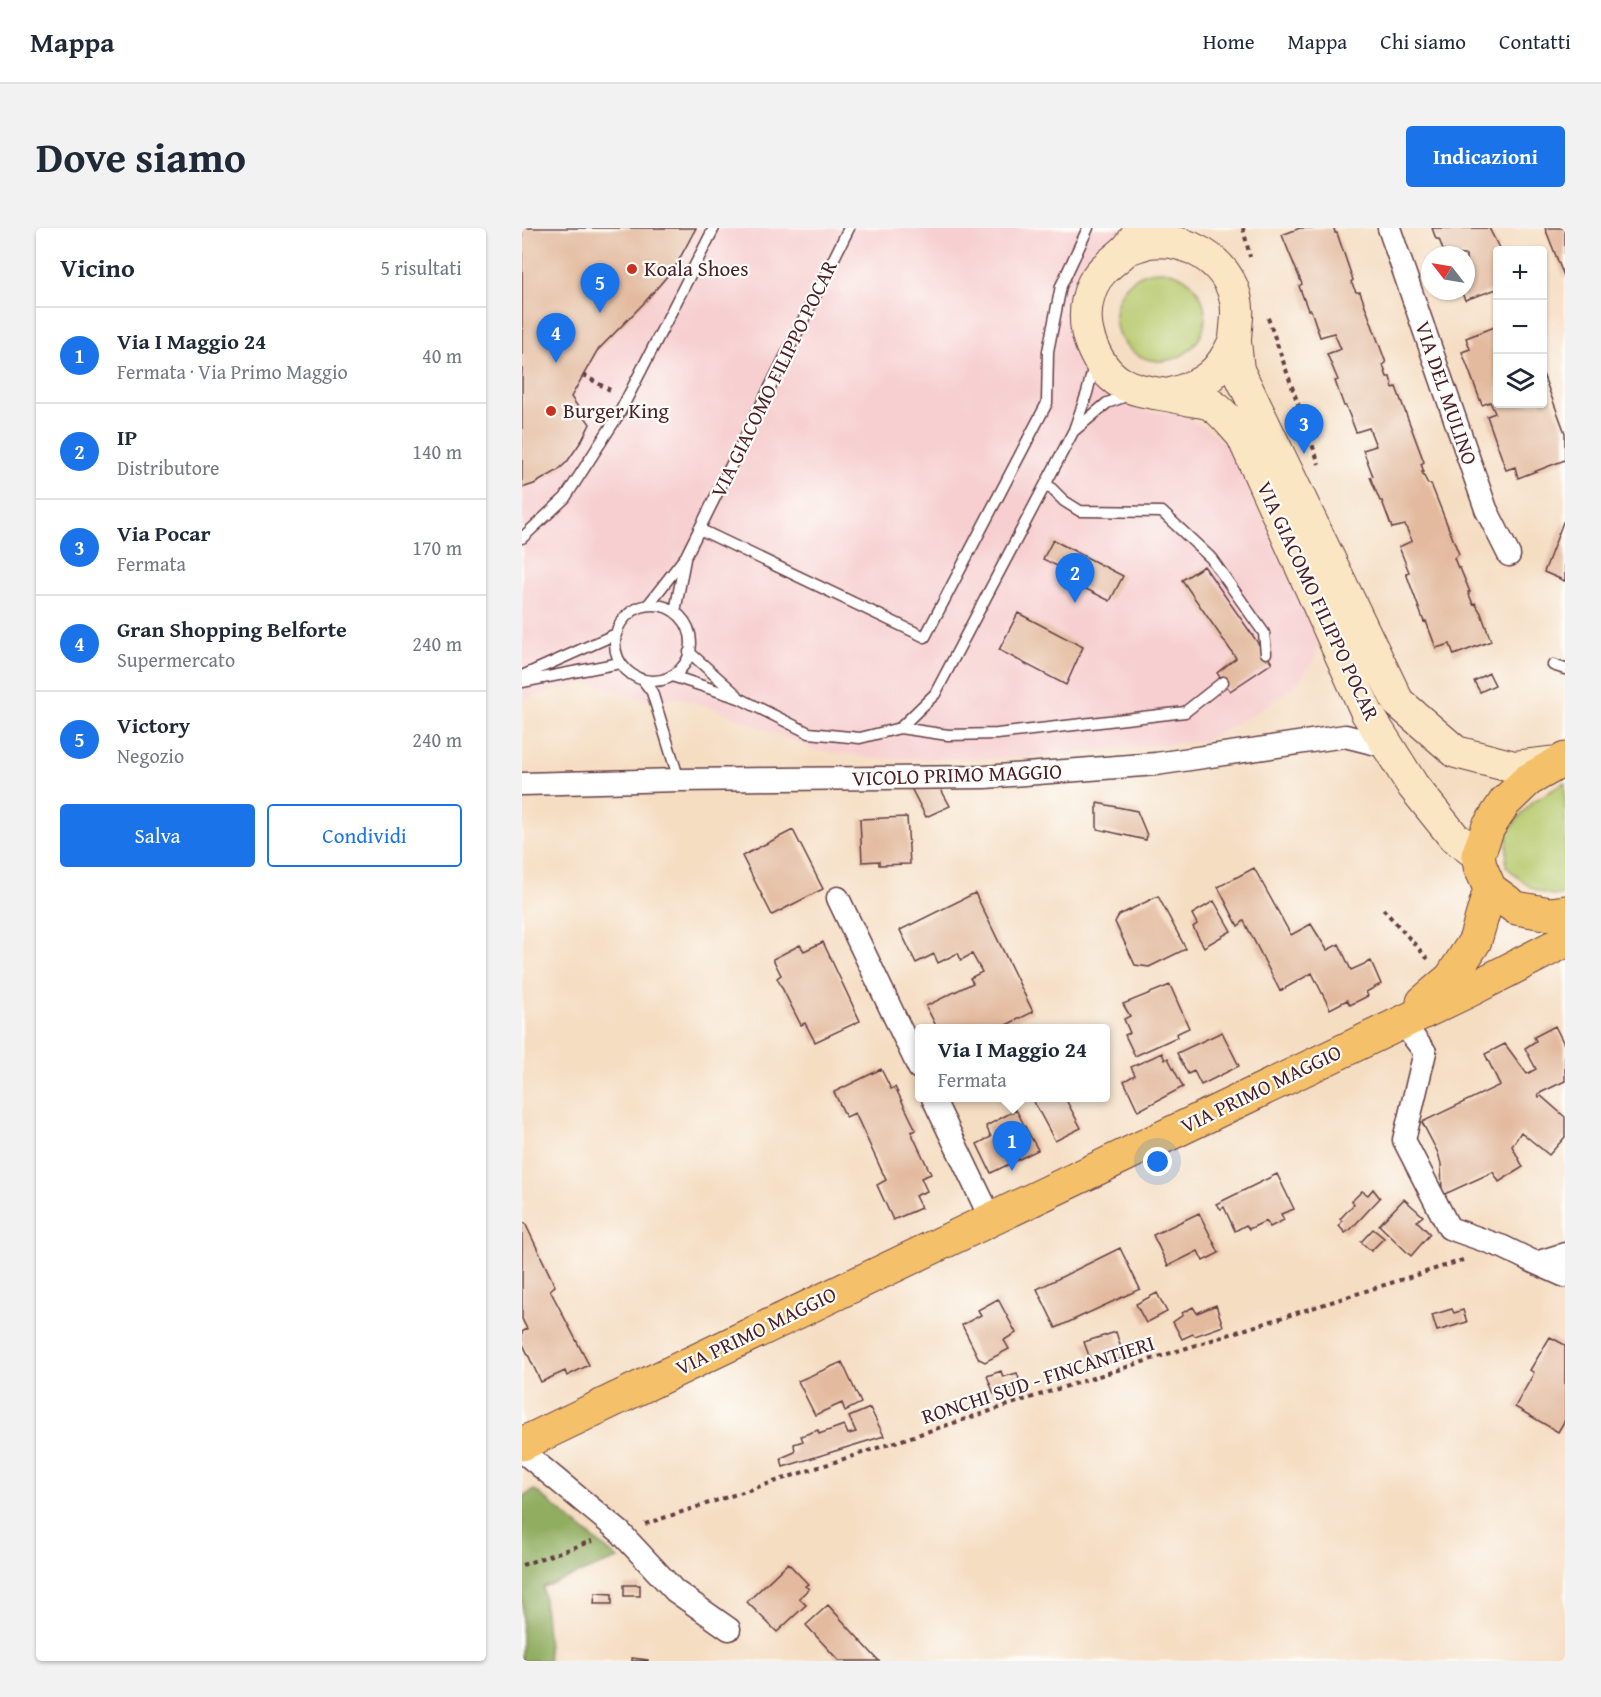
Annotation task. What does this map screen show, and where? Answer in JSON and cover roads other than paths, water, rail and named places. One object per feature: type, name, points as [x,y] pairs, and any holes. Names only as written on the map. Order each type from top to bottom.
[{"type":"main road","name":"VIA GIACOMO FILIPPO POCAR","points":[[1478,855],[1454,837],[1413,786],[1367,713],[1242,435],[1212,405],[1171,394],[1140,392],[1122,384],[1107,372],[1096,357],[1087,334],[1086,317],[1092,285],[1107,264],[1134,239],[1169,242],[1191,247],[1207,243],[1225,274],[1235,295],[1238,317],[1235,340],[1238,370],[1398,702],[1456,752],[1514,767],[1561,760]]},
{"type":"main road","name":"VIA GIACOMO FILIPPO POCAR","points":[[1171,394],[1192,388],[1211,377],[1226,360],[1235,340]]},
{"type":"main road","points":[[1561,760],[1528,780],[1505,802],[1488,828],[1478,855],[1490,890],[1516,908],[1550,914],[1565,912]]},
{"type":"main road","name":"VIA PRIMO MAGGIO","points":[[522,1444],[1401,1021],[1455,988],[1451,978],[1475,941],[1490,890]]},
{"type":"main road","points":[[1455,988],[1492,966],[1527,950],[1565,923]]},
{"type":"main road","points":[[1455,988],[1565,941]]},
{"type":"street","name":"VIA DEL MULINO","points":[[1389,228],[1486,509],[1509,555]]},
{"type":"street","name":"VICOLO PRIMO MAGGIO","points":[[522,784],[985,777],[1156,764],[1345,736],[1389,747]]},
{"type":"street","points":[[838,898],[915,1060]]},
{"type":"street","points":[[1401,1021],[1425,1052],[1404,1140],[1449,1228],[1503,1247],[1565,1276]]},
{"type":"street","points":[[935,1102],[990,1219]]},
{"type":"street","points":[[1536,1263],[1565,1254]]},
{"type":"street","points":[[522,1451],[620,1532],[675,1591],[729,1629]]},
{"type":"lane","points":[[522,538],[565,498],[619,414],[714,228]]},
{"type":"lane","name":"VIA GIACOMO FILIPPO POCAR","points":[[616,634],[627,614],[648,605],[686,556],[849,228]]},
{"type":"lane","points":[[699,529],[925,637],[1047,403],[1048,351],[1060,286],[1088,228]]},
{"type":"lane","name":"VIA GIACOMO FILIPPO POCAR","points":[[900,728],[935,694],[1074,430],[1096,357]]},
{"type":"lane","name":"VIA GIACOMO FILIPPO POCAR","points":[[1074,430],[1107,404],[1140,392]]},
{"type":"lane","points":[[1046,483],[1064,501],[1080,511],[1162,512],[1211,558],[1264,633],[1266,653]]},
{"type":"lane","name":"VIA GIACOMO FILIPPO POCAR","points":[[675,612],[686,556]]},
{"type":"lane","points":[[643,680],[663,680],[680,670],[689,652],[691,641],[683,620],[675,612],[657,605],[648,605]]},
{"type":"lane","points":[[522,676],[616,634],[616,653],[620,663],[626,671],[643,680],[652,692],[679,780]]},
{"type":"lane","points":[[689,652],[740,698]]},
{"type":"lane","points":[[522,682],[620,663]]},
{"type":"lane","points":[[1553,665],[1565,669]]},
{"type":"lane","points":[[672,676],[740,698],[809,733],[860,738],[900,728],[948,735],[997,734],[1185,712],[1223,682]]},
{"type":"place","name":"Koala Shoes","points":[[632,269]]},
{"type":"place","name":"Victory","points":[[600,313]]},
{"type":"place","name":"Gran Shopping Belforte","points":[[556,363]]},
{"type":"place","name":"Burger King","points":[[551,411]]},
{"type":"place","name":"Via Pocar","points":[[1304,454]]},
{"type":"place","name":"IP","points":[[1075,603]]},
{"type":"place","name":"Via I Maggio 24","points":[[1012,1171]]}]
